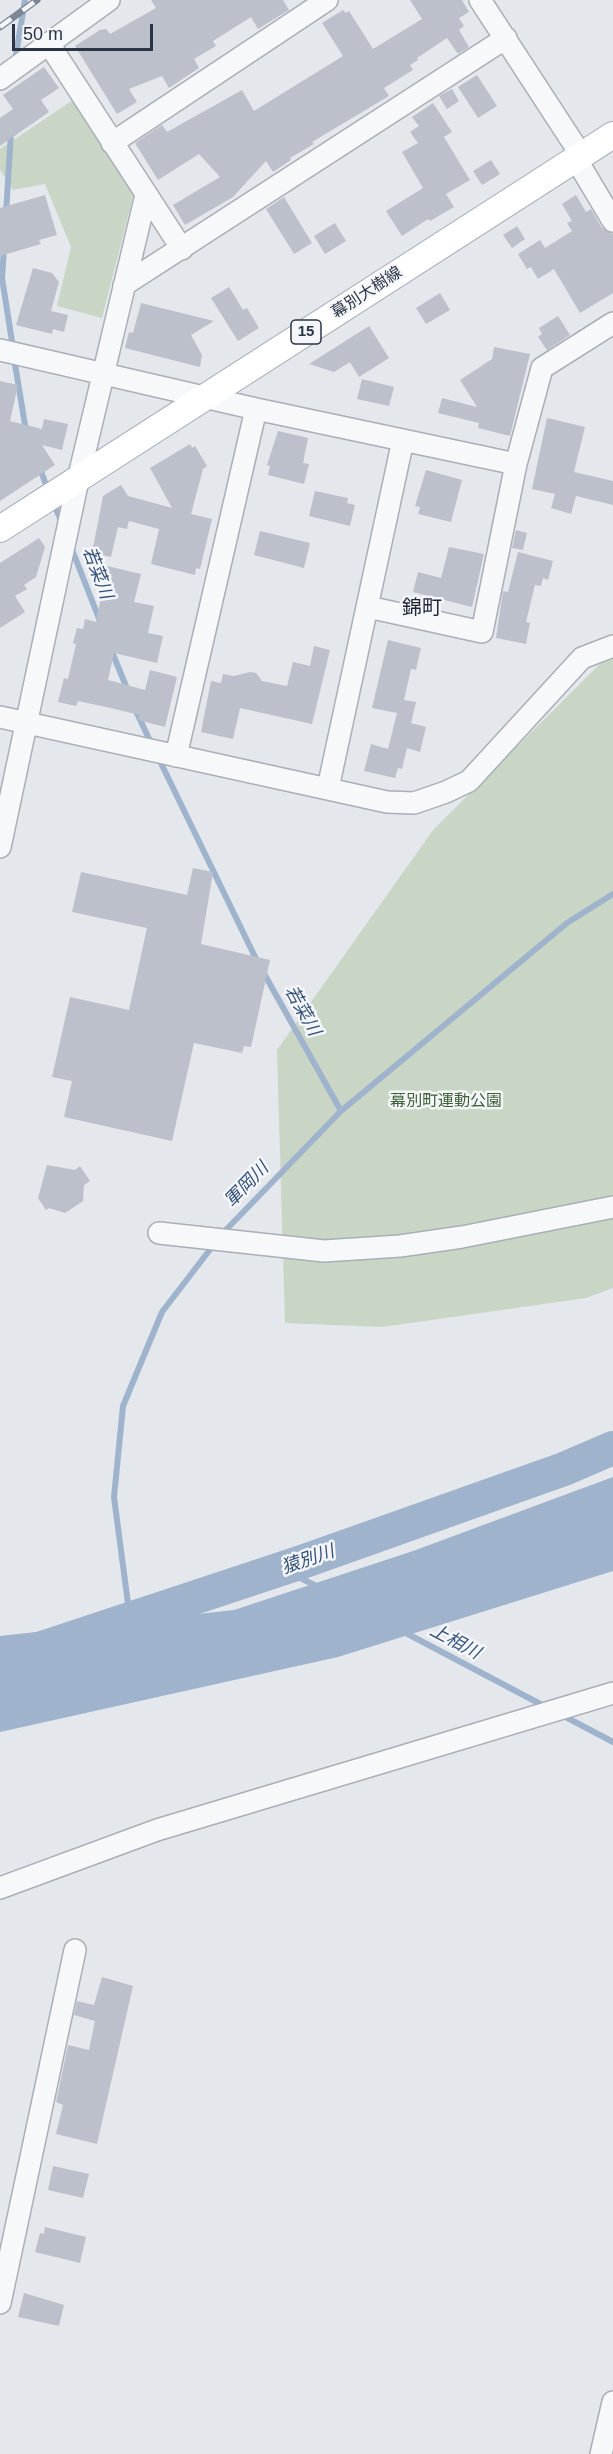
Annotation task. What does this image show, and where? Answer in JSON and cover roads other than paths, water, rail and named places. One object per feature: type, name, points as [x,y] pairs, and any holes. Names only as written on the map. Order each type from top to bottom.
[{"type":"main road","name":"幕別大樹線","points":[[0,530],[613,135]]},
{"type":"street","points":[[0,79],[109,0]]},
{"type":"street","points":[[112,143],[327,0]]},
{"type":"street","points":[[480,0],[506,38],[578,157],[613,221]]},
{"type":"street","points":[[124,285],[506,38]]},
{"type":"street","points":[[49,44],[182,249]]},
{"type":"street","points":[[0,847],[78,480],[146,195]]},
{"type":"street","points":[[368,607],[482,632],[516,464],[542,368],[613,323]]},
{"type":"street","points":[[0,350],[256,409],[516,464]]},
{"type":"street","points":[[176,756],[256,409]]},
{"type":"street","points":[[328,788],[403,440]]},
{"type":"street","points":[[0,717],[387,802],[414,803],[469,781],[582,658],[613,646]]},
{"type":"street","points":[[159,1233],[324,1251],[400,1246],[452,1239],[613,1207]]},
{"type":"street","points":[[0,1888],[157,1830],[613,1694]]},
{"type":"street","points":[[0,2303],[75,1950]]},
{"type":"street","points":[[601,2454],[613,2402]]},
{"type":"water","points":[[613,1477],[613,1571],[338,1657],[0,1732],[0,1636],[234,1610],[413,1551]]},
{"type":"waterway","name":"若菜川","points":[[15,61],[25,0]]},
{"type":"waterway","name":"若菜川","points":[[6,214],[11,132]]},
{"type":"waterway","name":"若菜川","points":[[4,248],[2,278],[13,348]]},
{"type":"waterway","name":"若菜川","points":[[14,358],[26,431]]},
{"type":"waterway","name":"若菜川","points":[[39,466],[48,490]]},
{"type":"waterway","name":"若菜川","points":[[53,502],[62,523]]},
{"type":"waterway","name":"若菜川","points":[[71,547],[100,621]]},
{"type":"waterway","name":"若菜川","points":[[110,647],[128,691]]},
{"type":"waterway","name":"若菜川","points":[[135,709],[152,745]]},
{"type":"waterway","name":"若菜川","points":[[158,757],[257,961]]},
{"type":"waterway","name":"軍岡川","points":[[221,1235],[341,1111],[567,923],[613,894]]},
{"type":"waterway","name":"若菜川","points":[[262,970],[341,1111]]},
{"type":"waterway","name":"軍岡川","points":[[130,1619],[114,1497],[123,1406],[162,1312],[215,1243]]},
{"type":"waterway","name":"猿別川","points":[[0,1662],[302,1562],[564,1469],[613,1448]]},
{"type":"waterway","name":"上相川","points":[[283,1569],[318,1587]]},
{"type":"waterway","name":"上相川","points":[[404,1632],[546,1707]]},
{"type":"waterway","name":"上相川","points":[[560,1714],[613,1742]]},
{"type":"railway","points":[[0,27],[37,0]]},
{"type":"district","name":"錦町","points":[[422,608]]},
{"type":"park label","name":"幕別町運動公園","points":[[446,1102]]}]
